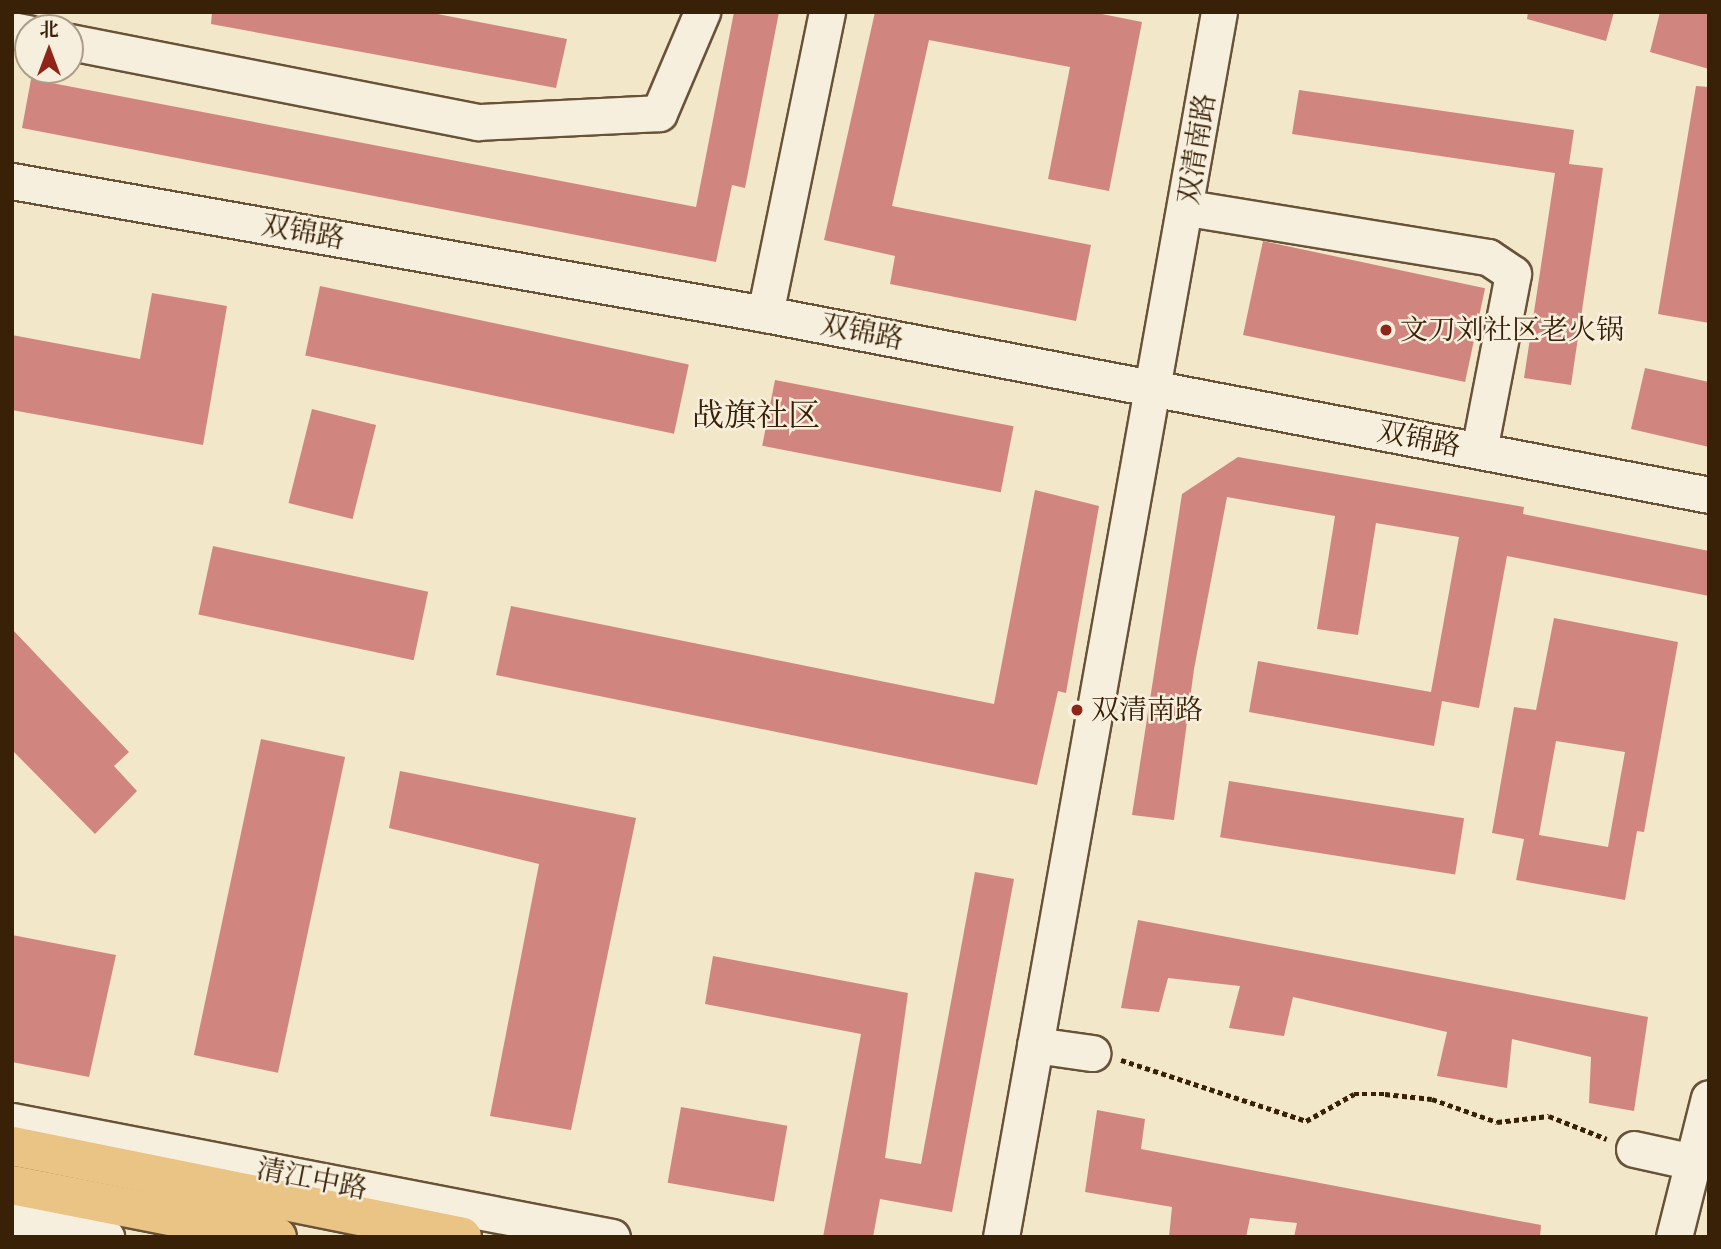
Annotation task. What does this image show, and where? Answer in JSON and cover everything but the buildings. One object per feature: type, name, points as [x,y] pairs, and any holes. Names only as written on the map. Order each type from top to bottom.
[{"type":"highway","points":[[12,1146],[462,1237]]},
{"type":"highway","points":[[12,1185],[277,1237]]},
{"type":"street","points":[[84,44],[478,122],[659,113],[702,12]]},
{"type":"street","points":[[765,314],[827,12]]},
{"type":"street","name":"双清南路","points":[[1001,1237],[1153,387],[1188,208],[1219,12]]},
{"type":"street","name":"双锦路","points":[[12,181],[765,314],[1709,495]]},
{"type":"street","points":[[1188,208],[1488,257],[1513,274],[1479,450]]},
{"type":"street","points":[[1035,1045],[1092,1053]]},
{"type":"street","points":[[1674,1237],[1709,1098]]},
{"type":"street","name":"清江中路","points":[[12,1122],[612,1237]]},
{"type":"street","points":[[1634,1149],[1693,1162]]},
{"type":"street","points":[[12,1219],[106,1237]]},
{"type":"path","points":[[1092,1053],[1172,1072],[1306,1121],[1354,1094],[1385,1094],[1432,1099],[1497,1122],[1549,1116],[1634,1149]]},
{"type":"place","name":"文刀刘社区老火锅","points":[[1386,330]]},
{"type":"place","name":"双清南路","points":[[1077,710]]},
{"type":"district","name":"战旗社区","points":[[756,416]]}]
